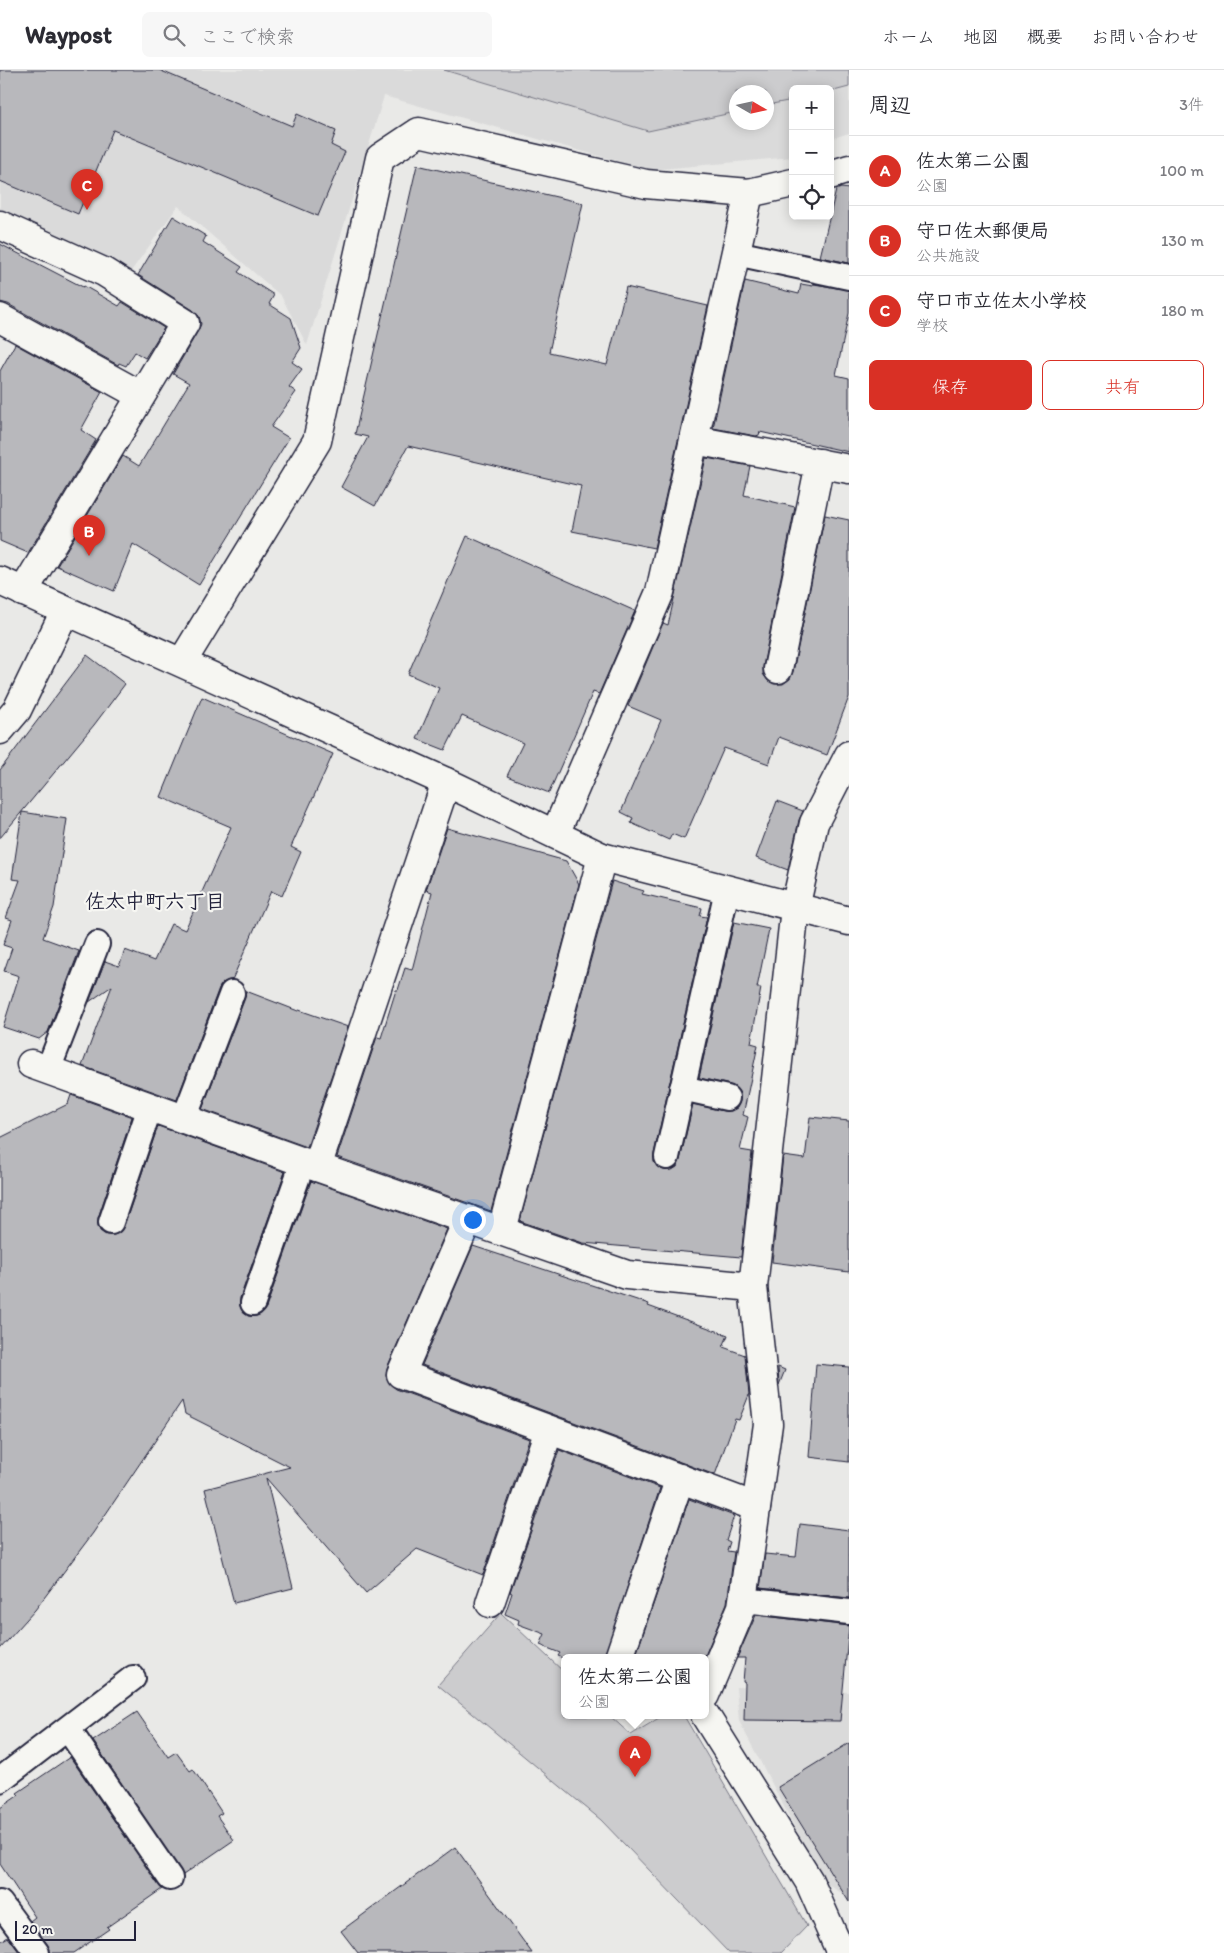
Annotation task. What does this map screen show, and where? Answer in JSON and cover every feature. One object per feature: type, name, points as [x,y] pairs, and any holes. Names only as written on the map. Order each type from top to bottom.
[{"type":"street","points":[[182,662],[317,441],[380,158],[419,132],[646,184],[749,193],[789,184]]},
{"type":"street","points":[[834,174],[849,169]]},
{"type":"street","points":[[555,834],[660,592],[749,193]]},
{"type":"street","points":[[0,224],[104,272],[185,323],[140,395],[12,587],[446,782],[602,857],[849,922]]},
{"type":"street","points":[[0,318],[140,395]]},
{"type":"street","points":[[694,440],[849,469]]},
{"type":"street","points":[[778,669],[820,464]]},
{"type":"street","points":[[0,730],[17,710],[65,611]]},
{"type":"street","points":[[709,1686],[744,1600],[768,1424],[753,1287],[795,908],[814,823],[849,755]]},
{"type":"street","points":[[310,1164],[446,782]]},
{"type":"street","points":[[502,1230],[602,857]]},
{"type":"street","points":[[39,1067],[627,1275],[753,1287]]},
{"type":"street","points":[[468,1219],[401,1374],[756,1507]]},
{"type":"street","points":[[490,1603],[550,1430]]},
{"type":"street","points":[[620,1654],[680,1478]]},
{"type":"street","points":[[708,1719],[809,1881],[841,1953]]},
{"type":"lane","points":[[736,253],[849,277]]},
{"type":"lane","points":[[667,1157],[727,890]]},
{"type":"lane","points":[[39,1067],[97,944]]},
{"type":"lane","points":[[184,1119],[232,993]]},
{"type":"lane","points":[[682,1088],[727,1098]]},
{"type":"lane","points":[[111,1222],[150,1107]]},
{"type":"lane","points":[[253,1303],[310,1164]]},
{"type":"lane","points":[[744,1600],[849,1612]]},
{"type":"lane","points":[[0,1780],[133,1678]]},
{"type":"lane","points":[[68,1729],[170,1878]]},
{"type":"lane","points":[[0,1903],[37,1953]]},
{"type":"shaded area","points":[[0,70],[849,70],[849,133],[834,138],[834,85],[789,85],[789,157],[649,170],[384,96],[307,345],[281,296],[178,206],[129,274],[0,213]]},
{"type":"shaded area","points":[[444,70],[849,70],[849,87],[834,91],[834,85],[789,85],[789,101],[774,104],[774,85],[729,85],[729,114],[648,131]]},
{"type":"shaded area","points":[[501,1613],[561,1669],[561,1719],[613,1719],[631,1735],[657,1719],[686,1719],[807,1926],[781,1953],[729,1953],[601,1820],[438,1685]]},
{"type":"shaded area","points":[[736,1687],[849,1692],[849,1898],[823,1881],[739,1721]]},
{"type":"building","points":[[0,70],[159,70],[292,126],[297,114],[336,131],[331,145],[345,152],[318,216],[113,130],[78,214],[0,181]]},
{"type":"building","points":[[417,165],[583,203],[549,352],[607,365],[626,287],[708,306],[654,548],[572,531],[581,486],[408,446],[375,506],[341,487],[368,437],[355,434]]},
{"type":"building","points":[[841,188],[849,189],[849,263],[820,257],[829,220],[834,220],[836,190]]},
{"type":"building","points":[[173,216],[206,236],[203,242],[242,267],[238,272],[274,295],[269,304],[291,318],[301,348],[292,362],[302,369],[289,387],[296,392],[271,427],[289,438],[199,585],[133,544],[114,591],[57,566],[123,456],[139,466],[189,383],[173,374],[198,331],[201,324],[199,316],[193,310],[138,275]]},
{"type":"building","points":[[0,244],[84,286],[119,306],[122,302],[164,328],[145,358],[135,352],[126,366],[119,363],[118,365],[8,304],[0,302]]},
{"type":"building","points":[[745,281],[799,294],[801,284],[813,286],[814,284],[849,290],[849,313],[836,375],[849,378],[849,452],[760,432],[756,436],[713,428]]},
{"type":"building","points":[[15,344],[102,392],[81,430],[96,440],[28,553],[0,541],[0,371]]},
{"type":"building","points":[[706,458],[750,466],[744,495],[795,507],[763,666],[763,674],[768,681],[774,684],[783,684],[790,679],[793,672],[825,515],[849,520],[849,697],[827,755],[779,737],[769,764],[724,748],[684,839],[672,834],[669,840],[631,823],[633,818],[621,812],[661,720],[628,706],[663,623],[668,625]]},
{"type":"building","points":[[467,536],[635,611],[599,694],[593,692],[549,793],[507,776],[523,743],[462,716],[445,750],[417,739],[439,688],[408,674]]},
{"type":"building","points":[[87,655],[125,684],[94,725],[0,838],[0,770]]},
{"type":"building","points":[[202,697],[333,754],[291,847],[301,852],[282,896],[271,891],[232,980],[224,982],[219,988],[177,1100],[82,1066],[112,986],[89,1002],[105,961],[119,966],[125,950],[154,961],[171,924],[185,930],[231,827],[161,797]]},
{"type":"building","points":[[777,801],[803,811],[799,820],[788,870],[756,858]]},
{"type":"building","points":[[22,812],[67,819],[54,907],[43,938],[79,951],[48,1032],[39,1039],[3,1027],[19,976],[4,971],[12,948],[3,945],[12,920],[6,918],[20,880],[12,879]]},
{"type":"building","points":[[447,828],[566,861],[579,884],[491,1211],[337,1157],[377,1037],[381,1038],[405,968],[412,970],[432,892],[426,890]]},
{"type":"building","points":[[612,881],[644,891],[642,894],[702,908],[700,916],[707,917],[654,1154],[654,1162],[657,1167],[664,1170],[672,1170],[677,1167],[693,1104],[724,1111],[731,1111],[737,1108],[740,1101],[740,1093],[736,1088],[699,1078],[734,922],[769,929],[757,988],[761,988],[751,1043],[758,1045],[743,1115],[748,1117],[740,1150],[752,1152],[741,1257],[583,1243],[520,1221]]},
{"type":"building","points":[[246,991],[298,1011],[348,1027],[307,1147],[202,1109],[245,998]]},
{"type":"building","points":[[71,1095],[132,1117],[98,1218],[100,1231],[106,1235],[114,1235],[120,1232],[124,1226],[158,1126],[285,1172],[240,1298],[240,1306],[248,1316],[256,1316],[266,1308],[311,1181],[447,1229],[387,1368],[386,1376],[389,1383],[396,1389],[529,1439],[483,1575],[417,1549],[366,1593],[266,1478],[293,1588],[234,1603],[205,1489],[290,1467],[185,1414],[182,1401],[93,1533],[35,1610],[0,1649],[0,1138],[68,1104]]},
{"type":"building","points":[[810,1117],[849,1121],[849,1272],[772,1262],[783,1156],[805,1159]]},
{"type":"building","points":[[473,1246],[649,1304],[648,1306],[728,1335],[723,1347],[745,1355],[749,1395],[739,1420],[735,1419],[715,1475],[422,1365]]},
{"type":"building","points":[[816,1364],[849,1367],[849,1462],[809,1457]]},
{"type":"building","points":[[778,1367],[785,1370],[779,1385]]},
{"type":"building","points":[[559,1450],[660,1488],[605,1654],[561,1654],[561,1657],[558,1656],[560,1653],[540,1645],[545,1634],[518,1624],[519,1620],[505,1614],[512,1593],[510,1592]]},
{"type":"building","points":[[689,1499],[734,1516],[726,1540],[730,1542],[727,1551],[734,1552],[727,1603],[706,1654],[636,1654]]},
{"type":"building","points":[[800,1524],[849,1530],[849,1598],[760,1588],[765,1554],[796,1557]]},
{"type":"building","points":[[756,1615],[849,1626],[840,1721],[744,1720],[745,1683],[743,1682],[745,1658],[737,1658]]},
{"type":"building","points":[[137,1712],[168,1757],[176,1752],[190,1771],[193,1769],[222,1813],[217,1816],[234,1840],[183,1875],[93,1741]]},
{"type":"building","points":[[849,1743],[849,1902],[778,1787]]},
{"type":"building","points":[[70,1757],[162,1889],[107,1927],[109,1929],[74,1953],[50,1953],[48,1945],[30,1921],[35,1917],[0,1864],[0,1808],[19,1795],[17,1793]]},
{"type":"building","points":[[455,1847],[532,1953],[358,1953],[341,1931]]},
{"type":"building","points":[[8,1937],[20,1953],[0,1953],[0,1942]]},
{"type":"place","name":"守口市立佐太小学校","points":[[87,210]]},
{"type":"place","name":"守口佐太郵便局","points":[[89,556]]},
{"type":"place","name":"佐太第二公園","points":[[635,1777]]},
{"type":"district","name":"佐太中町六丁目","points":[[155,901]]}]
